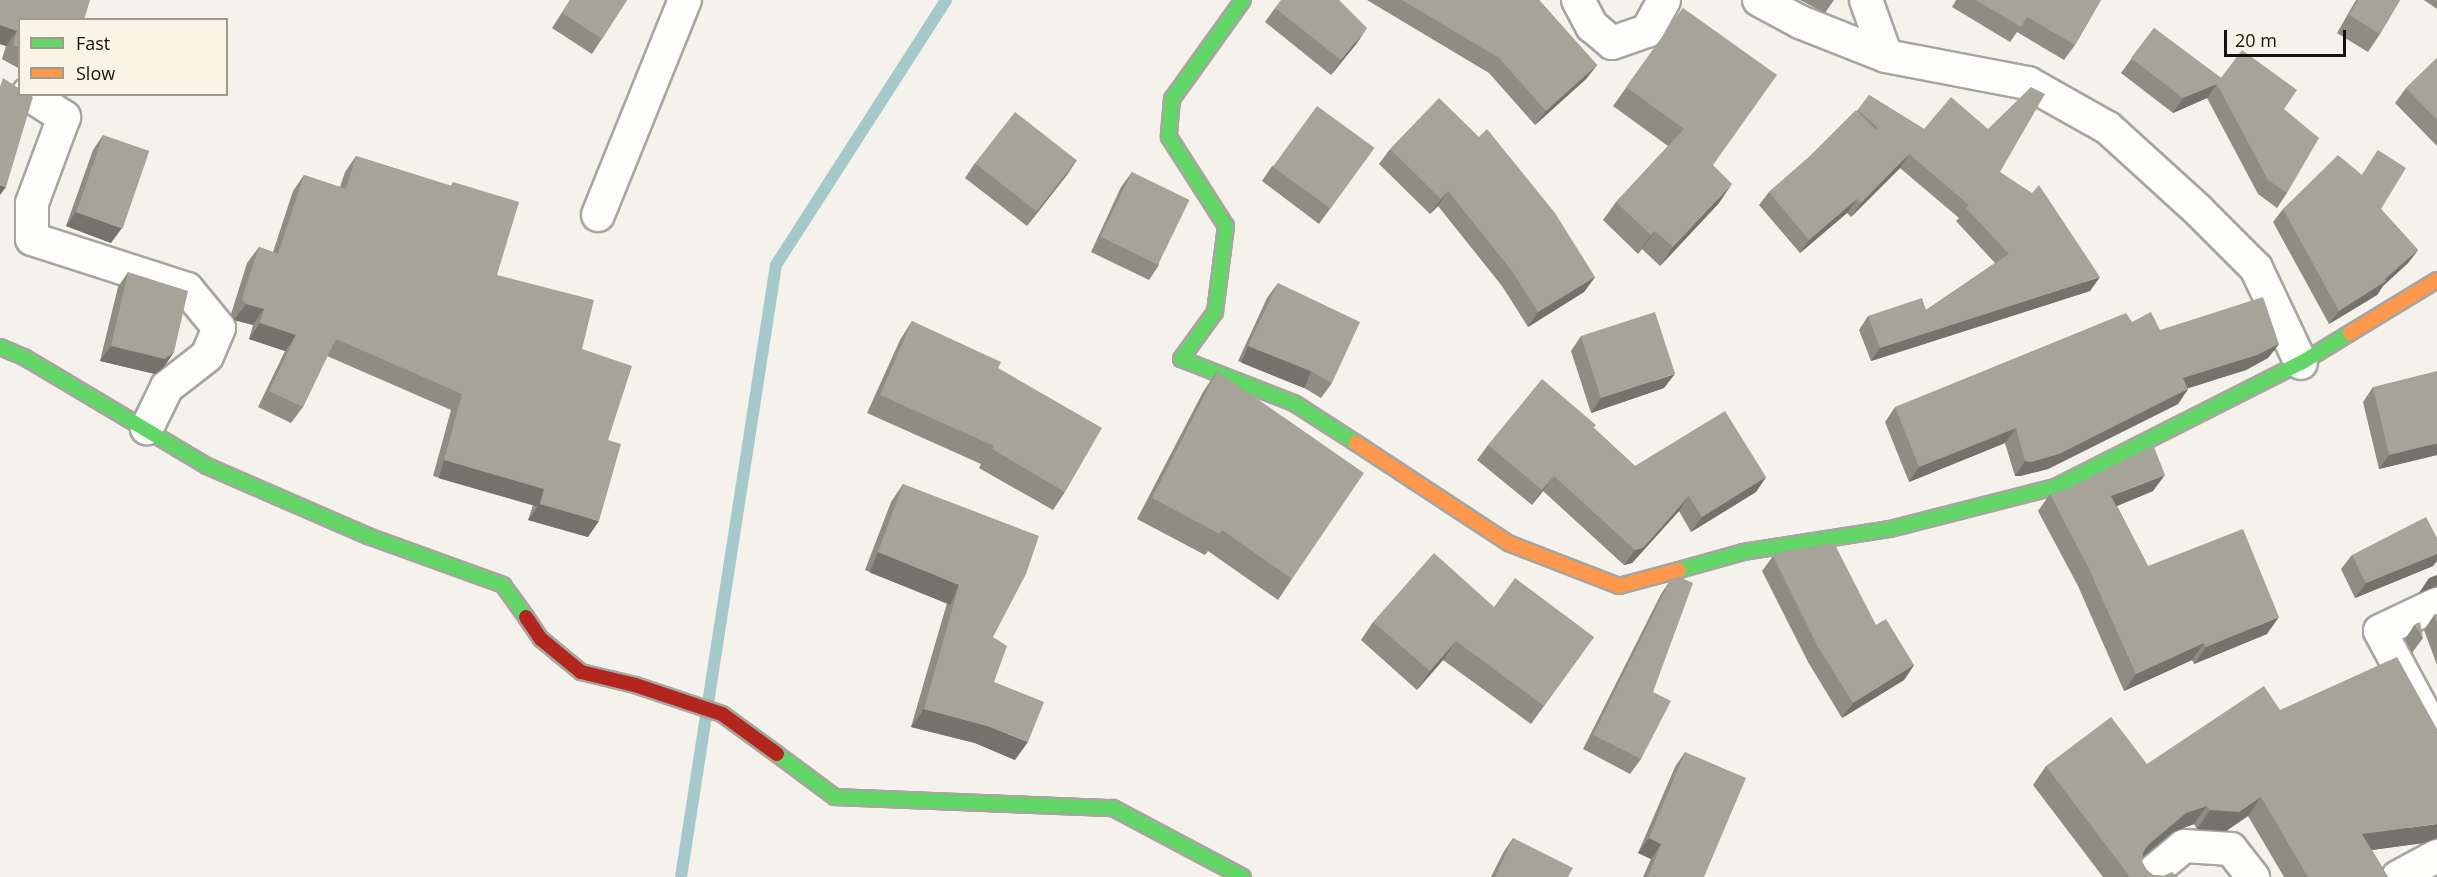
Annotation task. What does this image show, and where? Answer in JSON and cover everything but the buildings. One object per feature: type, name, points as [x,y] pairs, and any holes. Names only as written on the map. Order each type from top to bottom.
[{"type":"street","points":[[598,215],[685,0]]},
{"type":"street","points":[[1243,0],[1172,99],[1169,137],[1226,226],[1215,312],[1182,359],[1294,403],[1508,543],[1618,586],[1743,552],[1890,529],[2055,487],[2301,363],[2437,280]]},
{"type":"street","points":[[1578,0],[1592,26],[1612,43],[1647,31],[1664,0]]},
{"type":"street","points":[[1759,0],[1800,22],[1886,56],[2028,83],[2108,128],[2198,210],[2256,268],[2301,363]]},
{"type":"street","points":[[1866,0],[1886,56]]},
{"type":"street","points":[[0,77],[18,88]]},
{"type":"street","points":[[31,96],[64,117],[32,203],[32,239],[188,289],[219,328],[207,356],[167,387],[147,428]]},
{"type":"street","points":[[0,347],[24,357],[147,428],[207,466],[368,536],[503,585],[541,639],[581,672],[722,714],[835,797],[1113,808],[1243,877]]},
{"type":"street","points":[[2437,604],[2380,631],[2437,737]]},
{"type":"street","points":[[2147,877],[2184,846],[2231,849],[2253,877]]},
{"type":"street","points":[[2398,877],[2437,856]]},
{"type":"waterway","points":[[681,877],[776,265],[946,0]]},
{"type":"traffic: fast","points":[[1243,0],[1172,99],[1169,137],[1226,226],[1215,312],[1181,359],[1294,403],[1356,443]]},
{"type":"traffic: fast","points":[[1679,570],[1743,552],[1890,529],[2055,487],[2301,363],[2350,333]]},
{"type":"traffic: fast","points":[[0,347],[24,357],[207,466],[368,536],[503,585],[526,617]]},
{"type":"traffic: fast","points":[[777,754],[835,797],[1113,808],[1243,877]]},
{"type":"traffic: slow","points":[[2350,333],[2437,280]]},
{"type":"traffic: slow","points":[[1356,443],[1508,543],[1619,586],[1679,570]]},
{"type":"traffic: jam","points":[[526,617],[541,639],[581,672],[635,685],[722,714],[777,754]]}]
